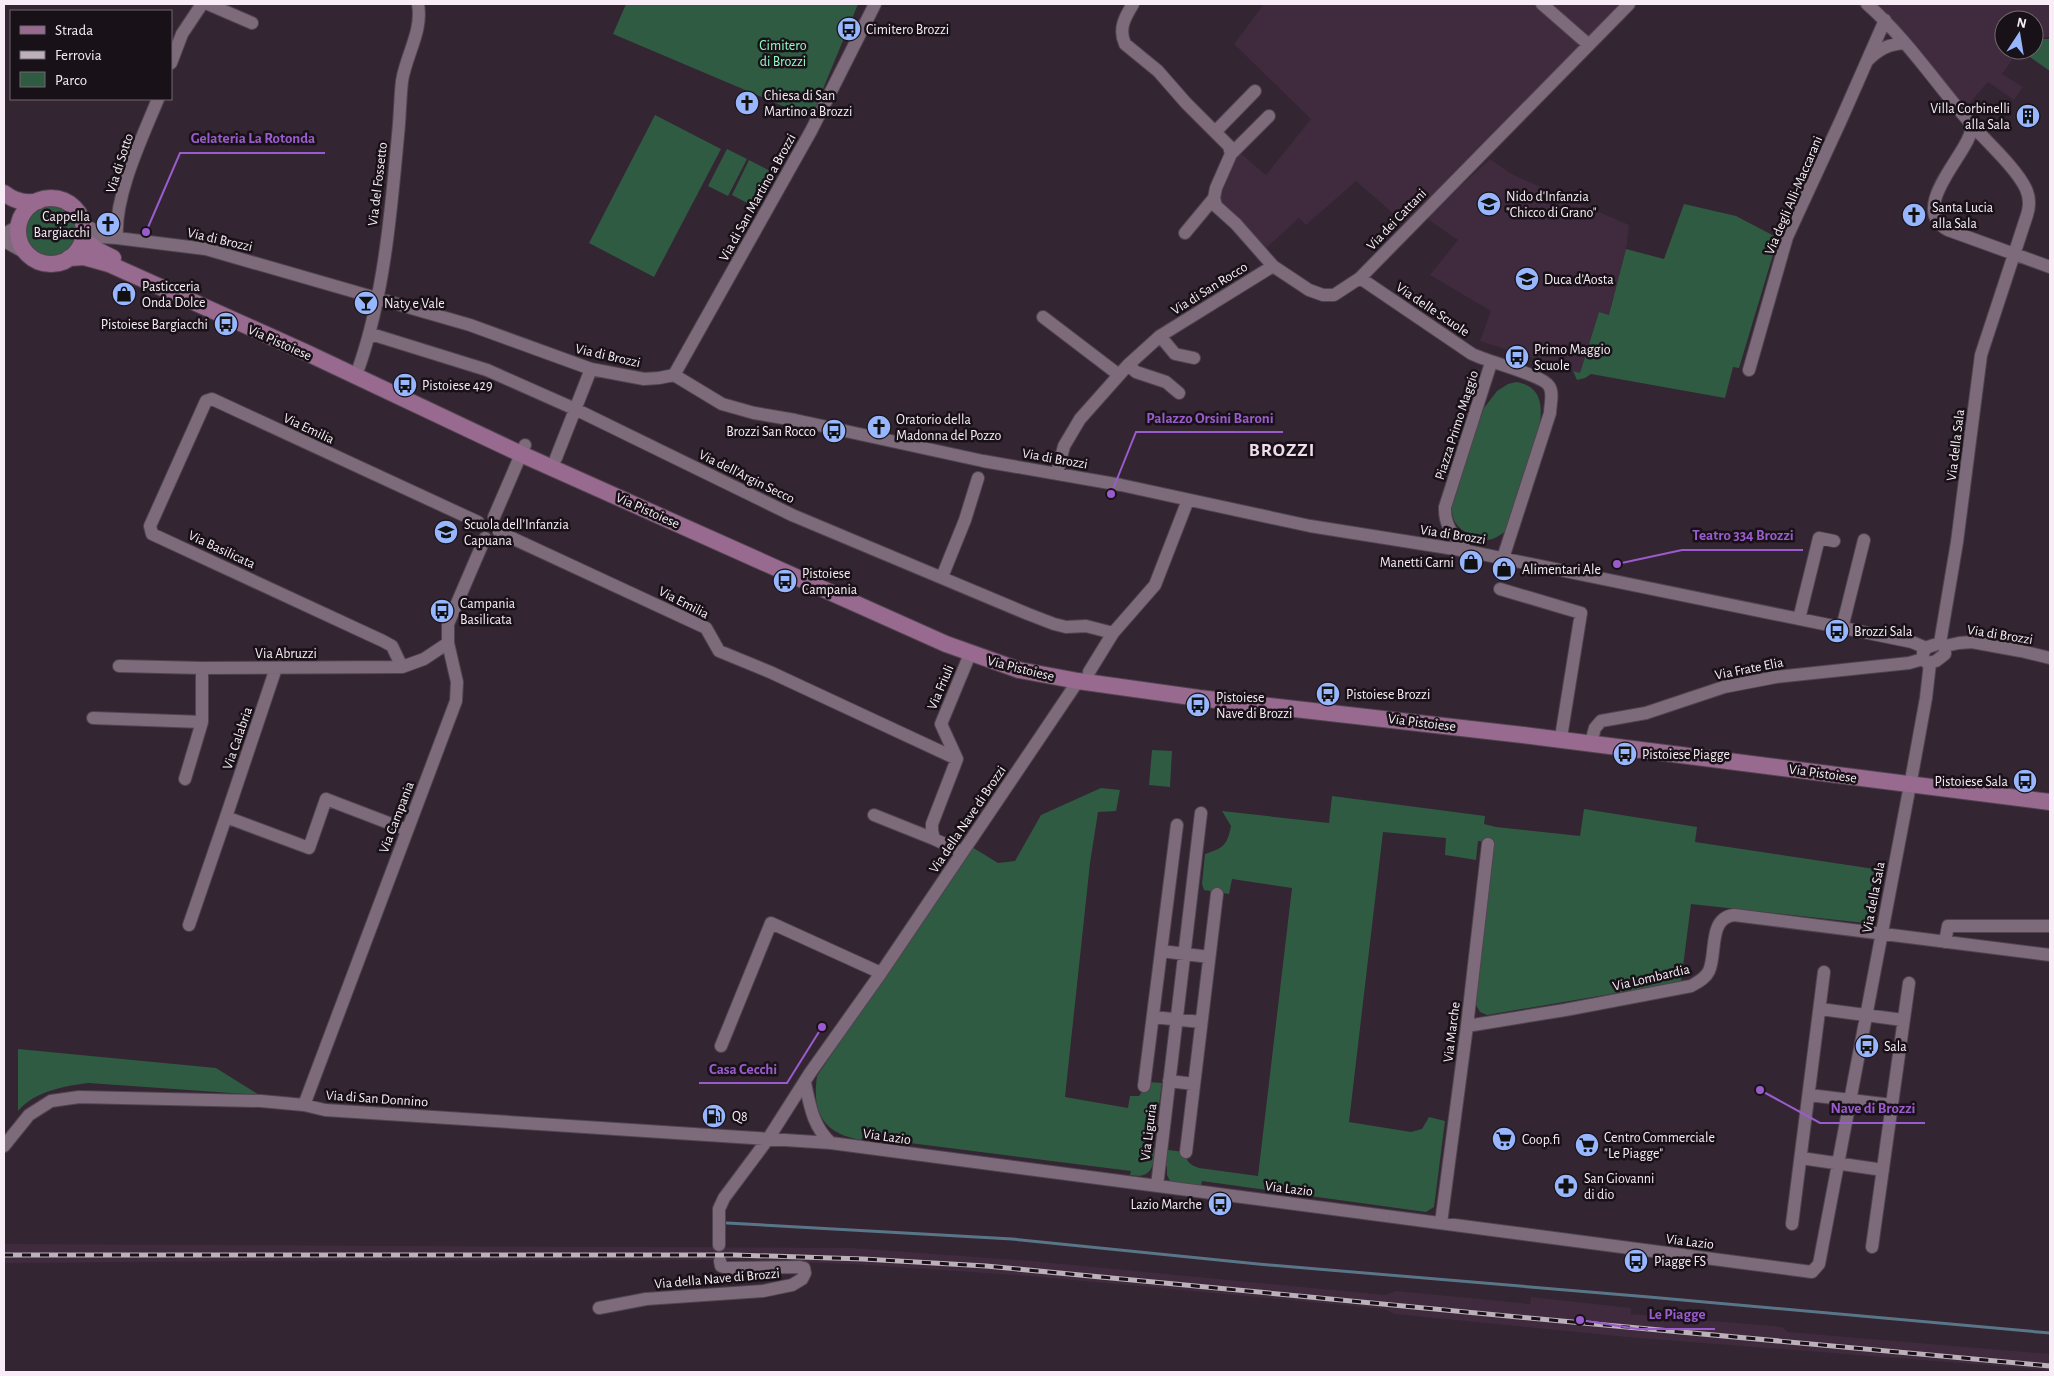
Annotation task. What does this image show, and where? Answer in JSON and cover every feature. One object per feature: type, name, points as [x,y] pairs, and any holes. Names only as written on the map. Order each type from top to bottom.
[{"type":"main road","name":"Via Pistoiese","points":[[4,194],[20,201],[34,202],[50,198],[65,201],[77,211],[83,232],[104,254],[359,368],[523,450],[556,458],[973,645],[1021,660],[1084,677],[1199,698],[1911,780],[2050,794]]},
{"type":"main road","points":[[4,194],[20,221],[20,240],[31,256]]},
{"type":"main road","points":[[20,221],[29,207],[39,200]]},
{"type":"main road","points":[[69,258],[78,250],[83,232]]},
{"type":"main road","name":"Via Pistoiese","points":[[31,256],[50,264],[69,258],[84,257],[109,264],[970,654],[1019,670],[1562,731],[1911,780],[2050,802]]},
{"type":"street","points":[[172,60],[182,34],[202,4]]},
{"type":"street","points":[[208,4],[252,23]]},
{"type":"street","name":"Via del Fossetto","points":[[359,368],[371,334],[378,298],[403,79],[418,27],[420,16],[418,4]]},
{"type":"street","name":"Via di San Martino a Brozzi","points":[[674,375],[806,139],[875,4]]},
{"type":"street","points":[[1133,4],[1124,19],[1121,29],[1125,44],[1158,71],[1186,103],[1229,146],[1231,154]]},
{"type":"street","points":[[1542,4],[1589,45]]},
{"type":"street","name":"Via dei Cattani","points":[[1214,198],[1216,206],[1236,224],[1273,266],[1309,290],[1323,296],[1334,295],[1360,278],[1629,4]]},
{"type":"street","name":"Via della Sala","points":[[1867,4],[1885,20],[1905,43],[1975,132],[2022,183],[2028,195],[2030,207],[1981,355],[1942,644]]},
{"type":"street","name":"Via degli Alli-Maccarani","points":[[1749,370],[1784,246],[1842,120],[1885,20]]},
{"type":"street","name":"Via degli Alli-Maccarani","points":[[1865,64],[1881,49],[1893,44],[1905,43]]},
{"type":"street","points":[[1215,132],[1255,91]]},
{"type":"street","name":"Via di Sotto","points":[[117,238],[116,229],[130,168],[158,100]]},
{"type":"street","points":[[1185,234],[1214,198],[1216,188],[1231,154],[1269,116]]},
{"type":"street","points":[[1975,132],[1951,166],[1939,190],[1935,203],[1936,220],[1942,227],[1948,230],[2050,267]]},
{"type":"street","points":[[4,234],[11,232],[20,221]]},
{"type":"street","name":"Via di Brozzi","points":[[83,232],[101,237],[206,249],[470,325],[591,369],[644,379],[674,375],[730,407],[981,469],[1057,473],[1310,526],[1468,551],[1912,642],[1926,657],[1942,644],[1972,642],[2050,658]]},
{"type":"street","name":"Via Pistoiese","points":[[4,241],[31,256]]},
{"type":"street","name":"Via di San Rocco","points":[[1057,473],[1062,450],[1076,425],[1128,365],[1160,336],[1273,266]]},
{"type":"street","name":"Via delle Scuole","points":[[1360,278],[1472,354],[1491,363]]},
{"type":"street","points":[[1043,317],[1119,375]]},
{"type":"street","name":"Via dell'Argin Secco","points":[[371,334],[487,370],[575,409],[792,514],[1054,624],[1086,626],[1113,633]]},
{"type":"street","points":[[1160,336],[1175,354],[1194,358]]},
{"type":"street","name":"Piazza Primo Maggio","points":[[1468,551],[1449,528],[1446,520],[1446,507],[1491,363],[1541,378],[1548,383],[1551,393],[1550,413],[1503,558]]},
{"type":"street","points":[[1128,365],[1136,372],[1166,382],[1179,393]]},
{"type":"street","points":[[556,458],[591,369]]},
{"type":"street","name":"Via Emilia","points":[[208,399],[478,522]]},
{"type":"street","name":"Via Basilicata","points":[[208,399],[150,526],[152,534],[384,641],[392,646],[402,666]]},
{"type":"street","points":[[494,517],[523,450]]},
{"type":"street","points":[[942,577],[965,520],[981,469]]},
{"type":"street","name":"Via della Nave di Brozzi","points":[[719,1245],[719,1210],[724,1198],[768,1139],[1113,633],[1155,585],[1188,500]]},
{"type":"street","points":[[487,516],[494,517],[499,522],[499,532],[495,537],[485,538],[478,530],[478,522],[487,516]]},
{"type":"street","name":"Via Emilia","points":[[499,532],[706,628],[719,651],[929,744],[957,759]]},
{"type":"street","name":"Via Campania","points":[[304,1105],[456,701],[457,682],[447,632],[451,616],[485,538]]},
{"type":"street","points":[[1799,619],[1820,538],[1834,541]]},
{"type":"street","points":[[1842,628],[1864,540]]},
{"type":"street","points":[[1500,589],[1581,613],[1562,731]]},
{"type":"street","name":"Via Abruzzi","points":[[119,666],[276,668],[402,666],[418,661],[448,643]]},
{"type":"street","name":"Via Friuli","points":[[957,759],[941,724],[970,654]]},
{"type":"street","name":"Via della Sala","points":[[1805,1271],[1812,1272],[1819,1264],[1926,698],[1926,657]]},
{"type":"street","name":"Via Frate Elia","points":[[1593,735],[1595,728],[1601,721],[1646,713],[1716,689],[1776,677],[1909,662],[1926,657]]},
{"type":"street","points":[[185,779],[202,722],[202,668]]},
{"type":"street","name":"Via Calabria","points":[[189,925],[276,668]]},
{"type":"street","points":[[93,718],[202,722]]},
{"type":"street","points":[[934,839],[932,824],[957,759]]},
{"type":"street","points":[[226,817],[309,848],[326,799],[408,830]]},
{"type":"street","name":"Via Liguria","points":[[1157,1186],[1201,813]]},
{"type":"street","points":[[874,816],[962,852]]},
{"type":"street","name":"Via Liguria","points":[[1144,1086],[1177,825]]},
{"type":"street","name":"Via Marche","points":[[1441,1223],[1467,1026],[1488,844]]},
{"type":"street","points":[[1169,889],[1192,891]]},
{"type":"street","points":[[1186,1152],[1217,894]]},
{"type":"street","name":"Via Lombardia","points":[[1467,1026],[1566,1010],[1691,986],[1699,982],[1708,972],[1718,925],[1721,920],[1729,916],[2050,955]]},
{"type":"street","points":[[721,1046],[771,923],[881,973]]},
{"type":"street","points":[[1945,942],[1948,926],[2050,926]]},
{"type":"street","points":[[1161,951],[1209,957]]},
{"type":"street","points":[[1792,1224],[1824,972]]},
{"type":"street","points":[[1872,1248],[1909,983]]},
{"type":"street","points":[[1820,1009],[1903,1020]]},
{"type":"street","points":[[1153,1018],[1201,1022]]},
{"type":"street","points":[[1169,1081],[1194,1084]]},
{"type":"street","points":[[805,1083],[818,1130],[831,1143]]},
{"type":"street","points":[[1809,1095],[1892,1105]]},
{"type":"street","name":"Via di San Donnino","points":[[4,1146],[29,1115],[51,1101],[79,1096],[261,1101],[304,1105],[325,1110],[768,1139]]},
{"type":"street","name":"Via Lazio","points":[[768,1139],[831,1143],[1805,1271]]},
{"type":"street","points":[[1801,1158],[1883,1170]]},
{"type":"street","name":"Via della Nave di Brozzi","points":[[598,1308],[646,1299],[763,1291],[792,1285],[802,1280],[805,1273],[804,1268],[800,1267],[726,1268],[720,1263]]},
{"type":"shaded area","points":[[1264,4],[1637,4],[1411,229],[1356,181],[1306,225],[1299,218],[1265,249],[1218,201],[1239,152],[1266,175],[1311,119],[1234,44]]},
{"type":"shaded area","points":[[1856,4],[2050,4],[2050,37],[2044,37],[2044,10],[1994,10],[1994,60],[2012,60],[2002,74],[2023,87],[2014,100],[1988,82],[1958,116],[1875,20]]},
{"type":"shaded area","name":"Duca d’Aosta","points":[[1490,159],[1513,175],[1629,225],[1626,249],[1609,315],[1599,312],[1580,373],[1480,341],[1491,311],[1430,275],[1458,240],[1426,218]]},
{"type":"shaded area","points":[[4,1244],[851,1248],[1031,1261],[1385,1295],[1396,1291],[1530,1304],[1531,1297],[1631,1308],[1631,1314],[1782,1327],[1787,1332],[2050,1354],[2050,1370],[1627,1337],[1395,1314],[1384,1309],[1030,1276],[851,1264],[742,1260],[4,1263]]},
{"type":"green space","name":"Cimitero di Brozzi","points":[[626,4],[858,4],[811,118],[613,34]]},
{"type":"green space","points":[[2044,39],[2050,39],[2050,71],[2034,60],[2044,60]]},
{"type":"green space","points":[[655,115],[721,149],[654,277],[589,243]]},
{"type":"green space","points":[[727,149],[747,159],[728,196],[708,186]]},
{"type":"green space","points":[[749,160],[770,171],[753,206],[732,195]]},
{"type":"green space","points":[[1684,204],[1736,216],[1778,238],[1739,368],[1733,367],[1725,398],[1591,374],[1577,380],[1573,371],[1580,373],[1599,312],[1609,315],[1626,249],[1664,259]]},
{"type":"green space","points":[[46,206],[56,206],[69,213],[76,226],[76,236],[69,249],[56,256],[46,256],[37,252],[30,245],[26,236],[26,226],[30,217],[37,210]]},
{"type":"green space","points":[[1516,382],[1531,388],[1539,398],[1541,412],[1539,428],[1506,531],[1493,539],[1479,539],[1468,534],[1456,524],[1452,511],[1453,496],[1484,408],[1497,391],[1508,384]]},
{"type":"green space","points":[[1152,750],[1172,751],[1170,787],[1149,785]]},
{"type":"green space","points":[[1101,788],[1120,790],[1116,811],[1098,812],[1090,863],[1065,1097],[1128,1108],[1130,1096],[1139,1096],[1148,1082],[1162,1083],[1153,1148],[1184,1152],[1189,1163],[1199,1168],[1258,1176],[1292,888],[1232,879],[1229,894],[1204,890],[1202,884],[1205,854],[1217,850],[1224,845],[1231,826],[1222,811],[1329,823],[1332,796],[1485,816],[1484,824],[1496,827],[1580,836],[1584,809],[1697,827],[1695,842],[1881,870],[1865,923],[1691,904],[1681,982],[1487,1015],[1480,1012],[1475,1003],[1494,843],[1478,841],[1476,860],[1445,855],[1446,838],[1383,832],[1349,1122],[1411,1132],[1422,1129],[1429,1117],[1445,1121],[1434,1207],[1426,1212],[1202,1181],[1201,1186],[1170,1181],[1167,1175],[1167,1166],[1153,1164],[1147,1173],[1141,1176],[1134,1176],[1130,1175],[1131,1171],[863,1137],[861,1140],[848,1137],[829,1126],[818,1110],[816,1100],[817,1076],[972,847],[998,863],[1015,861],[1041,815]]},
{"type":"green space","points":[[18,1049],[216,1068],[259,1095],[89,1083],[60,1088],[41,1094],[18,1111]]},
{"type":"waterway","points":[[727,1223],[1012,1239],[1258,1264],[2050,1333]]},
{"type":"railway","points":[[4,1255],[734,1255],[863,1259],[986,1266],[2050,1366]]},
{"type":"place","name":"Cimitero Brozzi","points":[[849,29]]},
{"type":"place","name":"Chiesa di San Martino a Brozzi","points":[[747,103]]},
{"type":"place","name":"Villa Corbinelli alla Sala","points":[[2028,116]]},
{"type":"place","name":"Nido d'Infanzia \"Chicco di Grano\"","points":[[1489,204]]},
{"type":"place","name":"Santa Lucia alla Sala","points":[[1914,215]]},
{"type":"place","name":"Cappella Bargiacchi","points":[[108,224]]},
{"type":"place","name":"Gelateria La Rotonda","points":[[146,232]]},
{"type":"place","name":"Duca d’Aosta","points":[[1527,279]]},
{"type":"place","name":"Pasticceria Onda Dolce","points":[[124,294]]},
{"type":"place","name":"Naty e Vale","points":[[366,303]]},
{"type":"place","name":"Pistoiese Bargiacchi","points":[[226,324]]},
{"type":"place","name":"Primo Maggio Scuole","points":[[1517,357]]},
{"type":"place","name":"Pistoiese 429","points":[[405,385]]},
{"type":"place","name":"Oratorio della Madonna del Pozzo","points":[[879,427]]},
{"type":"place","name":"Brozzi San Rocco","points":[[834,431]]},
{"type":"place","name":"Palazzo Orsini Baroni","points":[[1111,494]]},
{"type":"place","name":"Scuola dell’Infanzia Capuana","points":[[446,532]]},
{"type":"place","name":"Manetti Carni","points":[[1471,562]]},
{"type":"place","name":"Teatro 334 Brozzi","points":[[1617,564]]},
{"type":"place","name":"Alimentari Ale","points":[[1504,569]]},
{"type":"place","name":"Pistoiese Campania","points":[[785,581]]},
{"type":"place","name":"Campania Basilicata","points":[[442,611]]},
{"type":"place","name":"Brozzi Sala","points":[[1837,631]]},
{"type":"place","name":"Pistoiese Brozzi","points":[[1328,694]]},
{"type":"place","name":"Pistoiese Nave di Brozzi","points":[[1198,705]]},
{"type":"place","name":"Pistoiese Piagge","points":[[1625,754]]},
{"type":"place","name":"Pistoiese Sala","points":[[2025,781]]},
{"type":"place","name":"Casa Cecchi","points":[[822,1027]]},
{"type":"place","name":"Sala","points":[[1867,1046]]},
{"type":"place","name":"Nave di Brozzi","points":[[1760,1090]]},
{"type":"place","name":"Q8","points":[[714,1116]]},
{"type":"place","name":"Coop.fi","points":[[1504,1139]]},
{"type":"place","name":"Centro Commerciale \"Le Piagge\"","points":[[1587,1145]]},
{"type":"place","name":"San Giovanni di dio","points":[[1566,1186]]},
{"type":"place","name":"Lazio Marche","points":[[1220,1204]]},
{"type":"place","name":"Piagge FS","points":[[1636,1261]]},
{"type":"place","name":"Le Piagge","points":[[1580,1320]]},
{"type":"district","name":"BROZZI","points":[[1282,449]]}]
